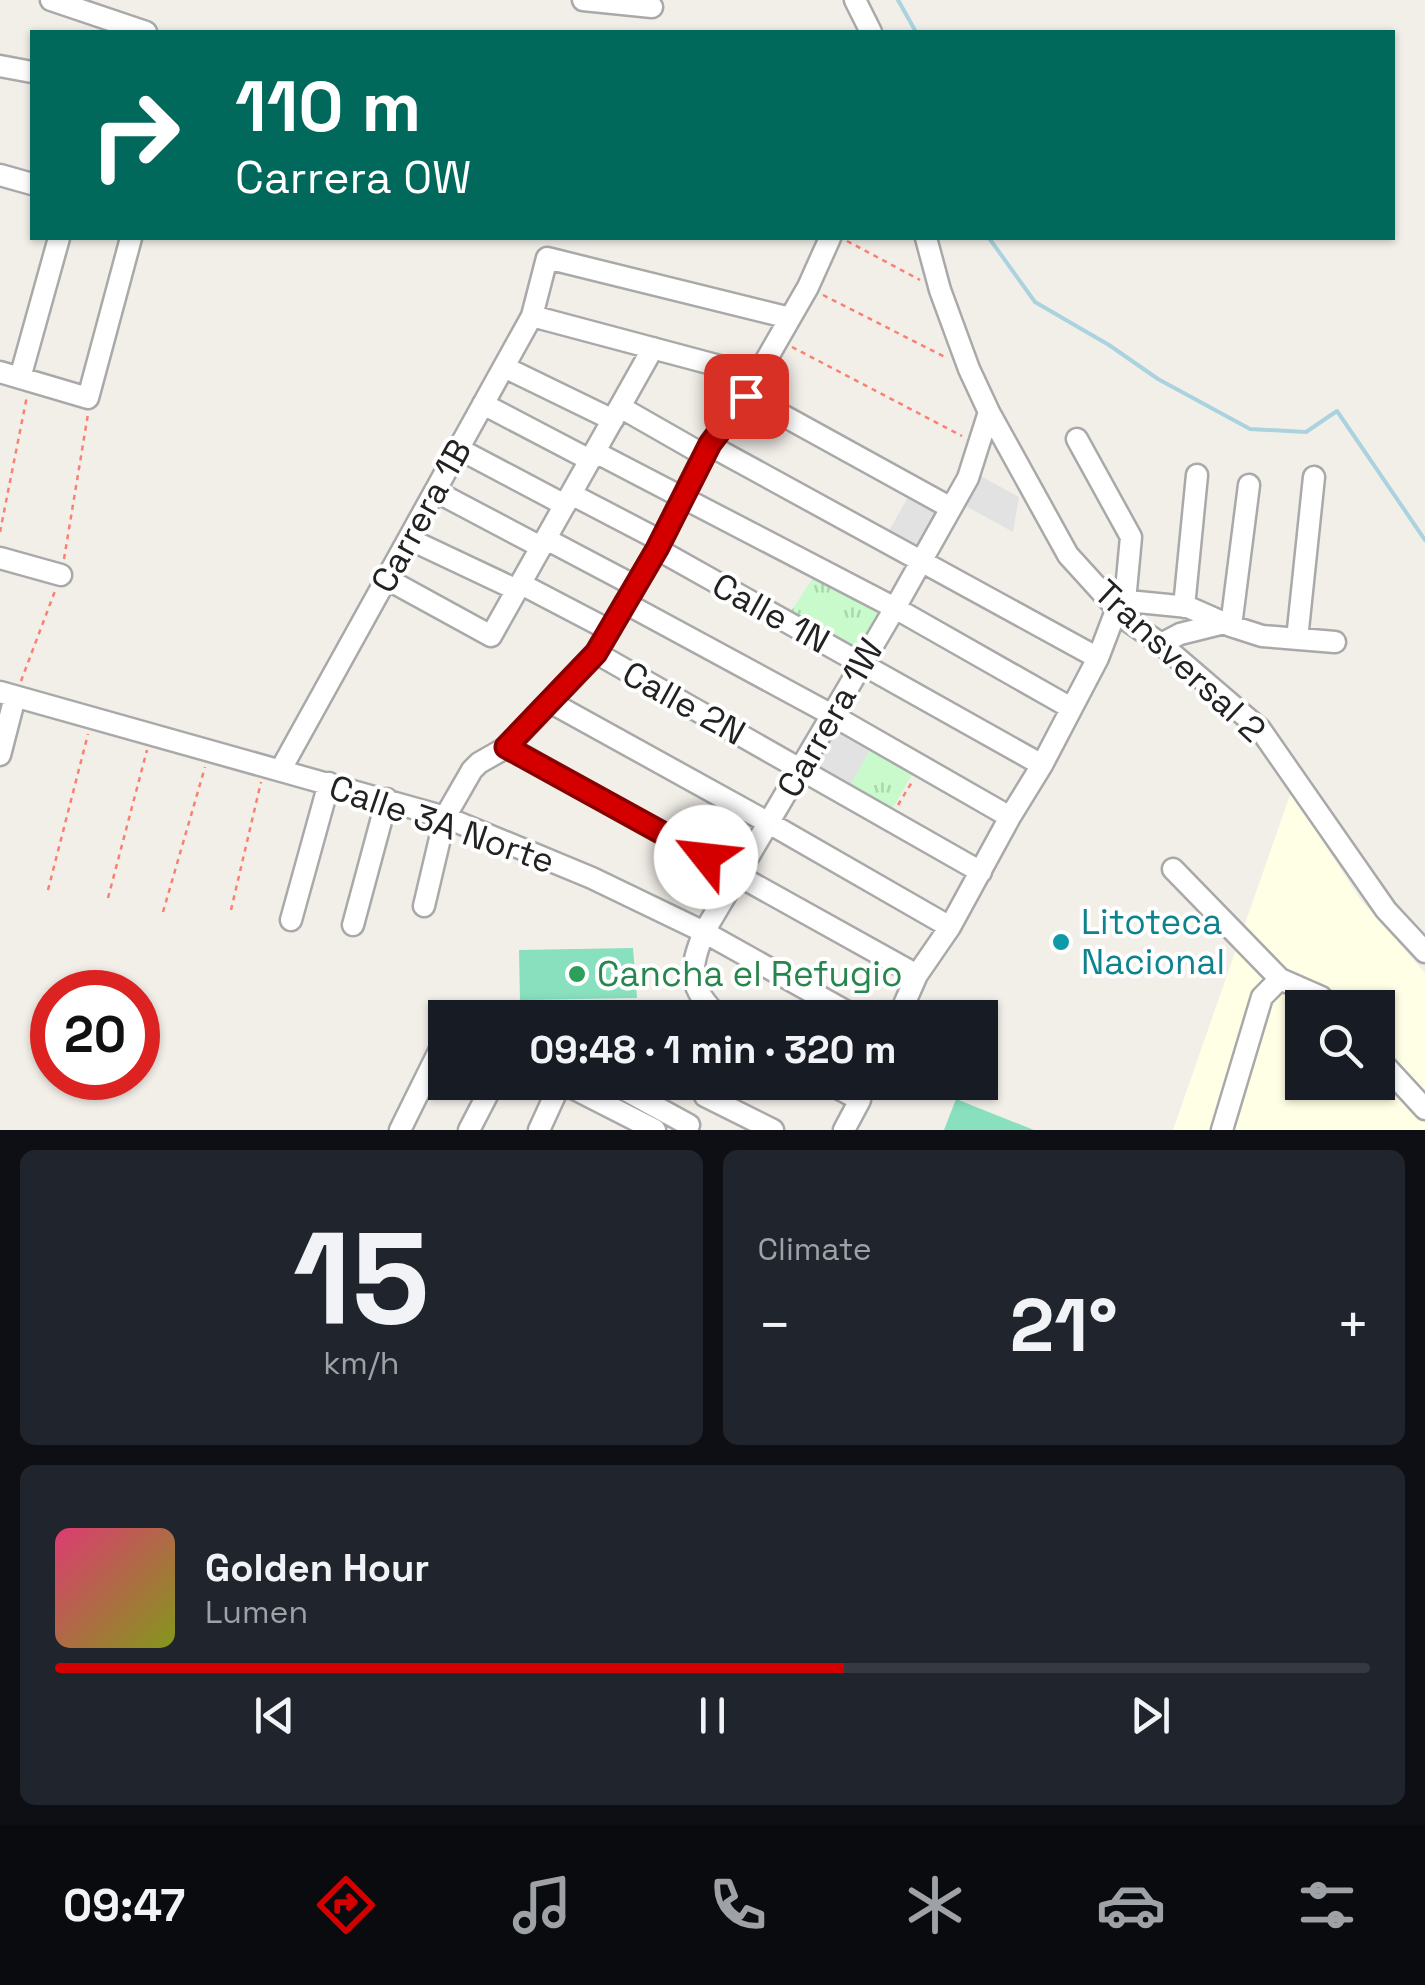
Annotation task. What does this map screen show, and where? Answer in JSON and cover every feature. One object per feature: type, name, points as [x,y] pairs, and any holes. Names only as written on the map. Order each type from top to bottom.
[{"type":"street","points":[[51,0],[140,30]]},
{"type":"street","points":[[583,0],[652,7]]},
{"type":"street","points":[[855,0],[870,30]]},
{"type":"street","points":[[0,66],[30,72]]},
{"type":"street","points":[[0,176],[30,184]]},
{"type":"street","points":[[58,240],[17,377],[88,398],[130,240]]},
{"type":"street","points":[[424,906],[446,817],[472,770],[506,747],[596,653],[659,545],[707,450],[746,396],[808,288],[829,240]]},
{"type":"street","name":"Transversal 2","points":[[927,240],[969,369],[1068,554],[1117,603],[1128,621],[1161,644],[1260,729],[1386,910],[1425,952]]},
{"type":"street","name":"Carrera 1B","points":[[273,767],[387,579],[532,316],[547,258],[790,318]]},
{"type":"street","points":[[532,316],[757,376]]},
{"type":"street","points":[[387,579],[491,636],[653,348]]},
{"type":"street","points":[[504,366],[707,450],[1098,658]]},
{"type":"street","points":[[746,396],[952,508]]},
{"type":"street","points":[[483,404],[682,497],[895,608],[1071,708]]},
{"type":"street","name":"Carrera 1W","points":[[702,1000],[692,982],[693,964],[704,932],[952,508],[968,478],[989,412]]},
{"type":"street","points":[[906,1000],[916,975],[950,927],[1042,764],[1098,658],[1117,603],[1131,537],[1077,439]]},
{"type":"street","name":"Calle 1N","points":[[459,448],[659,545],[861,664],[1042,764]]},
{"type":"street","points":[[1184,607],[1196,476]]},
{"type":"street","points":[[1296,639],[1314,477]]},
{"type":"street","points":[[1228,624],[1249,485]]},
{"type":"street","points":[[435,491],[544,543],[1010,816]]},
{"type":"street","points":[[409,539],[609,630]]},
{"type":"street","points":[[0,558],[61,575]]},
{"type":"street","points":[[1117,603],[1184,607],[1262,636],[1335,642]]},
{"type":"street","points":[[1161,644],[1180,634],[1228,624]]},
{"type":"street","name":"Calle 2N","points":[[596,653],[981,872]]},
{"type":"street","points":[[0,755],[7,694]]},
{"type":"street","name":"Calle 3A Norte","points":[[7,694],[446,817],[592,878],[704,932],[826,1000]]},
{"type":"street","points":[[550,702],[950,927]]},
{"type":"street","points":[[506,747],[916,975]]},
{"type":"street","points":[[291,920],[329,784]]},
{"type":"street","points":[[353,925],[387,799]]},
{"type":"street","points":[[1173,869],[1280,980],[1304,990]]},
{"type":"street","points":[[1222,1130],[1262,997],[1280,980]]},
{"type":"street","points":[[400,1130],[428,1073]]},
{"type":"street","points":[[1395,1076],[1425,1109]]},
{"type":"street","points":[[470,1130],[485,1100]]},
{"type":"street","points":[[539,1130],[553,1100]]},
{"type":"street","points":[[585,1100],[612,1120],[655,1130]]},
{"type":"street","points":[[642,1100],[688,1127],[702,1100]]},
{"type":"street","points":[[725,1100],[773,1130]]},
{"type":"street","points":[[844,1130],[860,1100]]},
{"type":"path","points":[[846,240],[940,290]]},
{"type":"path","points":[[808,288],[969,369]]},
{"type":"path","points":[[778,339],[979,445]]},
{"type":"path","points":[[0,532],[17,377]]},
{"type":"path","points":[[7,694],[61,575],[90,406],[88,398]]},
{"type":"path","points":[[48,890],[92,718]]},
{"type":"path","points":[[108,898],[151,734]]},
{"type":"path","points":[[163,912],[210,752]]},
{"type":"path","points":[[890,819],[921,766]]},
{"type":"path","points":[[232,910],[273,767]]},
{"type":"shaded area","points":[[977,474],[1019,497],[1013,532],[964,505]]},
{"type":"shaded area","points":[[912,490],[942,507],[916,553],[886,536]]},
{"type":"shaded area","points":[[833,723],[873,745],[847,791],[808,767]]},
{"type":"shaded area","points":[[1291,792],[1360,899],[1425,973],[1425,1130],[1173,1130]]},
{"type":"green space","points":[[818,570],[887,606],[855,658],[786,619]]},
{"type":"green space","points":[[873,745],[915,769],[889,815],[847,791]]},
{"type":"green space","name":"Cancha el Refugio","points":[[633,948],[637,998],[520,1000],[519,950]]},
{"type":"green space","points":[[959,1100],[1034,1130],[944,1130]]},
{"type":"waterway","points":[[898,0],[915,30]]},
{"type":"waterway","points":[[990,240],[1035,302],[1158,379],[1250,429],[1306,432],[1337,411],[1425,540]]},
{"type":"place","name":"Litoteca Nacional","points":[[1061,942]]},
{"type":"place","name":"Cancha el Refugio","points":[[577,974]]},
{"type":"route","points":[[706,857],[506,747],[596,653],[657,549],[710,444],[746,396]]}]
